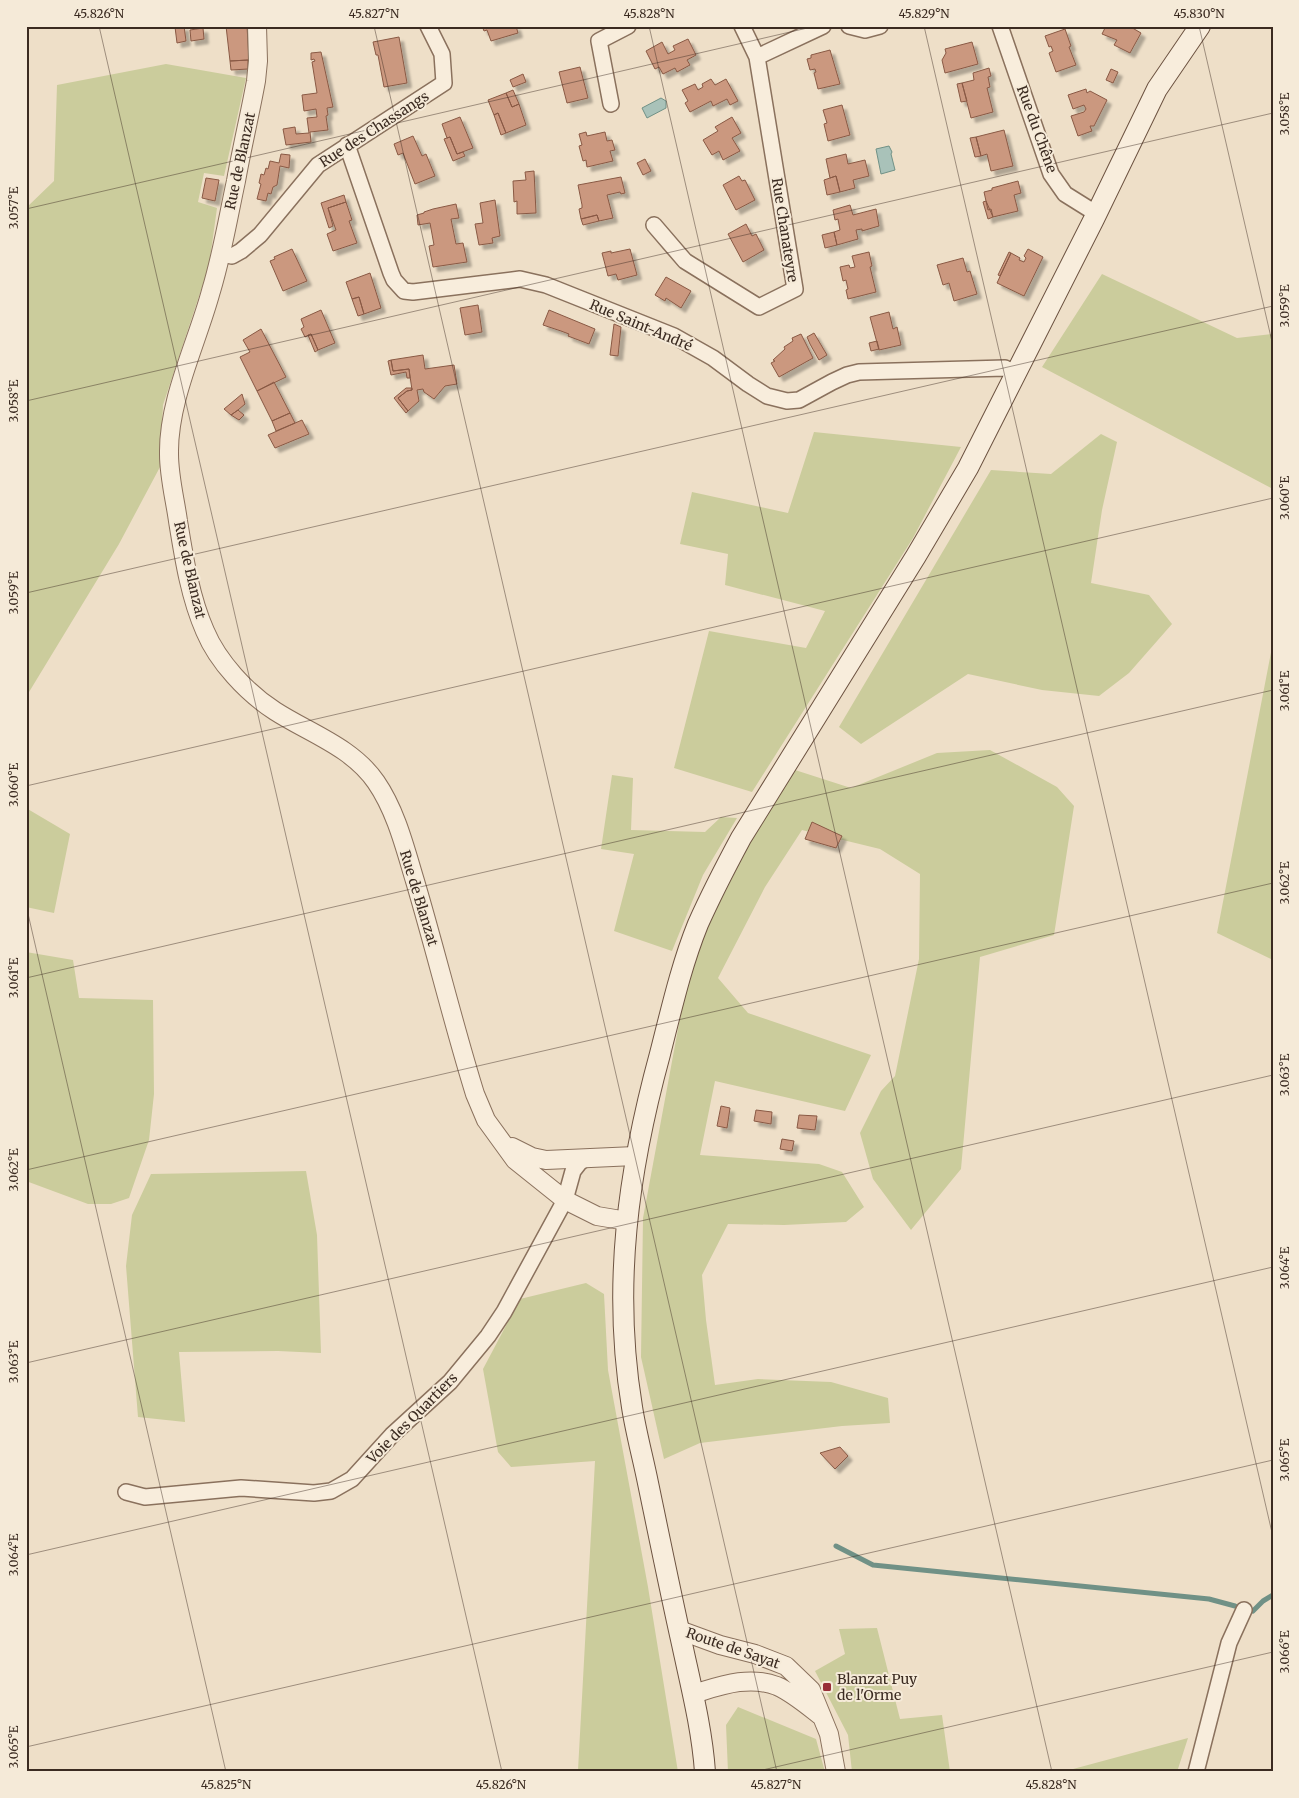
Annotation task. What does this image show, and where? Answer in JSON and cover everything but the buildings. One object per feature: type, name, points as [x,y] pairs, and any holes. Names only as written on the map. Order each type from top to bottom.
[{"type":"main road","points":[[705,1772],[693,1694],[632,1407],[624,1345],[623,1313],[627,1221],[635,1156],[654,1074],[685,961],[698,925],[718,881],[741,838],[921,548],[968,468],[1157,89],[1200,26]]},
{"type":"street","name":"Rue de Blanzat","points":[[257,26],[258,61],[256,81],[221,254],[211,292],[173,408],[169,439],[173,492],[190,583],[197,608],[206,634],[220,657],[244,685],[270,708],[358,761],[382,792],[390,807],[408,858],[474,1094],[486,1120],[500,1140],[515,1160],[565,1200],[597,1216],[627,1221]]},
{"type":"street","name":"Rue des Chassangs","points":[[221,254],[232,256],[247,247],[260,235],[318,165],[444,83],[442,54],[428,26]]},
{"type":"street","points":[[611,104],[599,41],[628,26]]},
{"type":"street","name":"Rue Chanateyre","points":[[654,225],[685,261],[759,307],[795,289],[757,57],[742,26]]},
{"type":"street","points":[[757,57],[823,26]]},
{"type":"street","points":[[849,26],[864,30],[880,26]]},
{"type":"street","name":"Rue du Chêne","points":[[1000,26],[1052,174],[1065,194],[1096,214]]},
{"type":"street","name":"Rue Saint-André","points":[[348,145],[394,280],[404,291],[413,292],[508,280],[530,280],[674,336],[713,358],[767,396],[787,401],[804,398],[848,374],[859,372],[1005,368],[1016,374]]},
{"type":"street","name":"Rue de Blanzat","points":[[500,1140],[519,1152],[546,1160],[635,1156]]},
{"type":"street","name":"Voie des Quartiers","points":[[126,1492],[145,1497],[241,1488],[314,1493],[331,1491],[352,1479],[392,1435],[450,1382],[504,1312],[565,1200],[573,1171],[585,1159]]},
{"type":"street","points":[[1196,1772],[1229,1643],[1244,1610]]},
{"type":"street","name":"Route de Sayat","points":[[679,1630],[786,1666],[811,1690],[828,1734],[836,1772]]},
{"type":"street","points":[[693,1694],[727,1683],[759,1682],[776,1686],[822,1717]]},
{"type":"green space","points":[[166,64],[246,78],[224,176],[204,173],[198,202],[217,208],[209,266],[163,405],[160,467],[119,544],[26,697],[26,208],[54,181],[57,85]]},
{"type":"green space","points":[[1102,274],[1237,338],[1273,334],[1273,489],[1042,367]]},
{"type":"green space","points":[[814,432],[961,447],[913,538],[752,792],[674,768],[709,631],[806,648],[825,611],[725,585],[728,554],[680,544],[692,492],[788,513]]},
{"type":"green space","points":[[1101,434],[1117,442],[1102,510],[1091,583],[1149,595],[1172,624],[1129,673],[1099,696],[1042,690],[968,674],[861,744],[839,727],[991,470],[1051,474]]},
{"type":"green space","points":[[1273,642],[1273,960],[1217,933]]},
{"type":"green space","points":[[990,750],[1057,787],[1074,806],[1054,935],[980,957],[961,1169],[911,1230],[873,1179],[860,1133],[881,1091],[895,1076],[919,959],[920,874],[880,849],[802,830],[765,887],[718,978],[748,1013],[871,1055],[845,1111],[715,1081],[700,1155],[819,1164],[842,1172],[864,1207],[846,1222],[784,1225],[728,1224],[702,1275],[715,1385],[758,1379],[831,1382],[888,1398],[890,1423],[842,1426],[700,1443],[664,1459],[641,1357],[643,1218],[683,1002],[704,933],[756,831],[795,770],[851,788],[937,753]]},
{"type":"green space","points":[[612,775],[633,778],[631,830],[705,832],[721,817],[737,818],[703,875],[672,951],[614,931],[634,854],[601,849]]},
{"type":"green space","points":[[26,808],[70,834],[54,913],[26,907]]},
{"type":"green space","points":[[26,952],[73,960],[79,998],[153,1000],[154,1094],[149,1140],[129,1198],[111,1204],[88,1204],[26,1181]]},
{"type":"green space","points":[[306,1171],[317,1235],[321,1353],[278,1351],[179,1352],[185,1422],[138,1417],[126,1266],[132,1215],[151,1174]]},
{"type":"green space","points":[[586,1283],[604,1294],[608,1370],[648,1587],[678,1772],[566,1772],[578,1770],[595,1461],[511,1467],[498,1452],[483,1369],[520,1299]]},
{"type":"green space","points":[[877,1628],[900,1719],[942,1715],[950,1772],[852,1772],[848,1735],[815,1671],[845,1654],[839,1629]]},
{"type":"green space","points":[[738,1707],[816,1739],[825,1772],[728,1772],[726,1725]]},
{"type":"green space","points":[[1188,1738],[1177,1772],[1062,1772]]},
{"type":"water","points":[[661,98],[666,101],[666,108],[647,118],[642,108]]},
{"type":"water","points":[[889,146],[895,170],[881,174],[876,149]]},
{"type":"waterway","points":[[836,1546],[873,1565],[1209,1599],[1235,1606]]},
{"type":"waterway","points":[[1253,1611],[1263,1601],[1273,1595]]},
{"type":"place","name":"Blanzat Puy de l'Orme","points":[[827,1687]]}]
